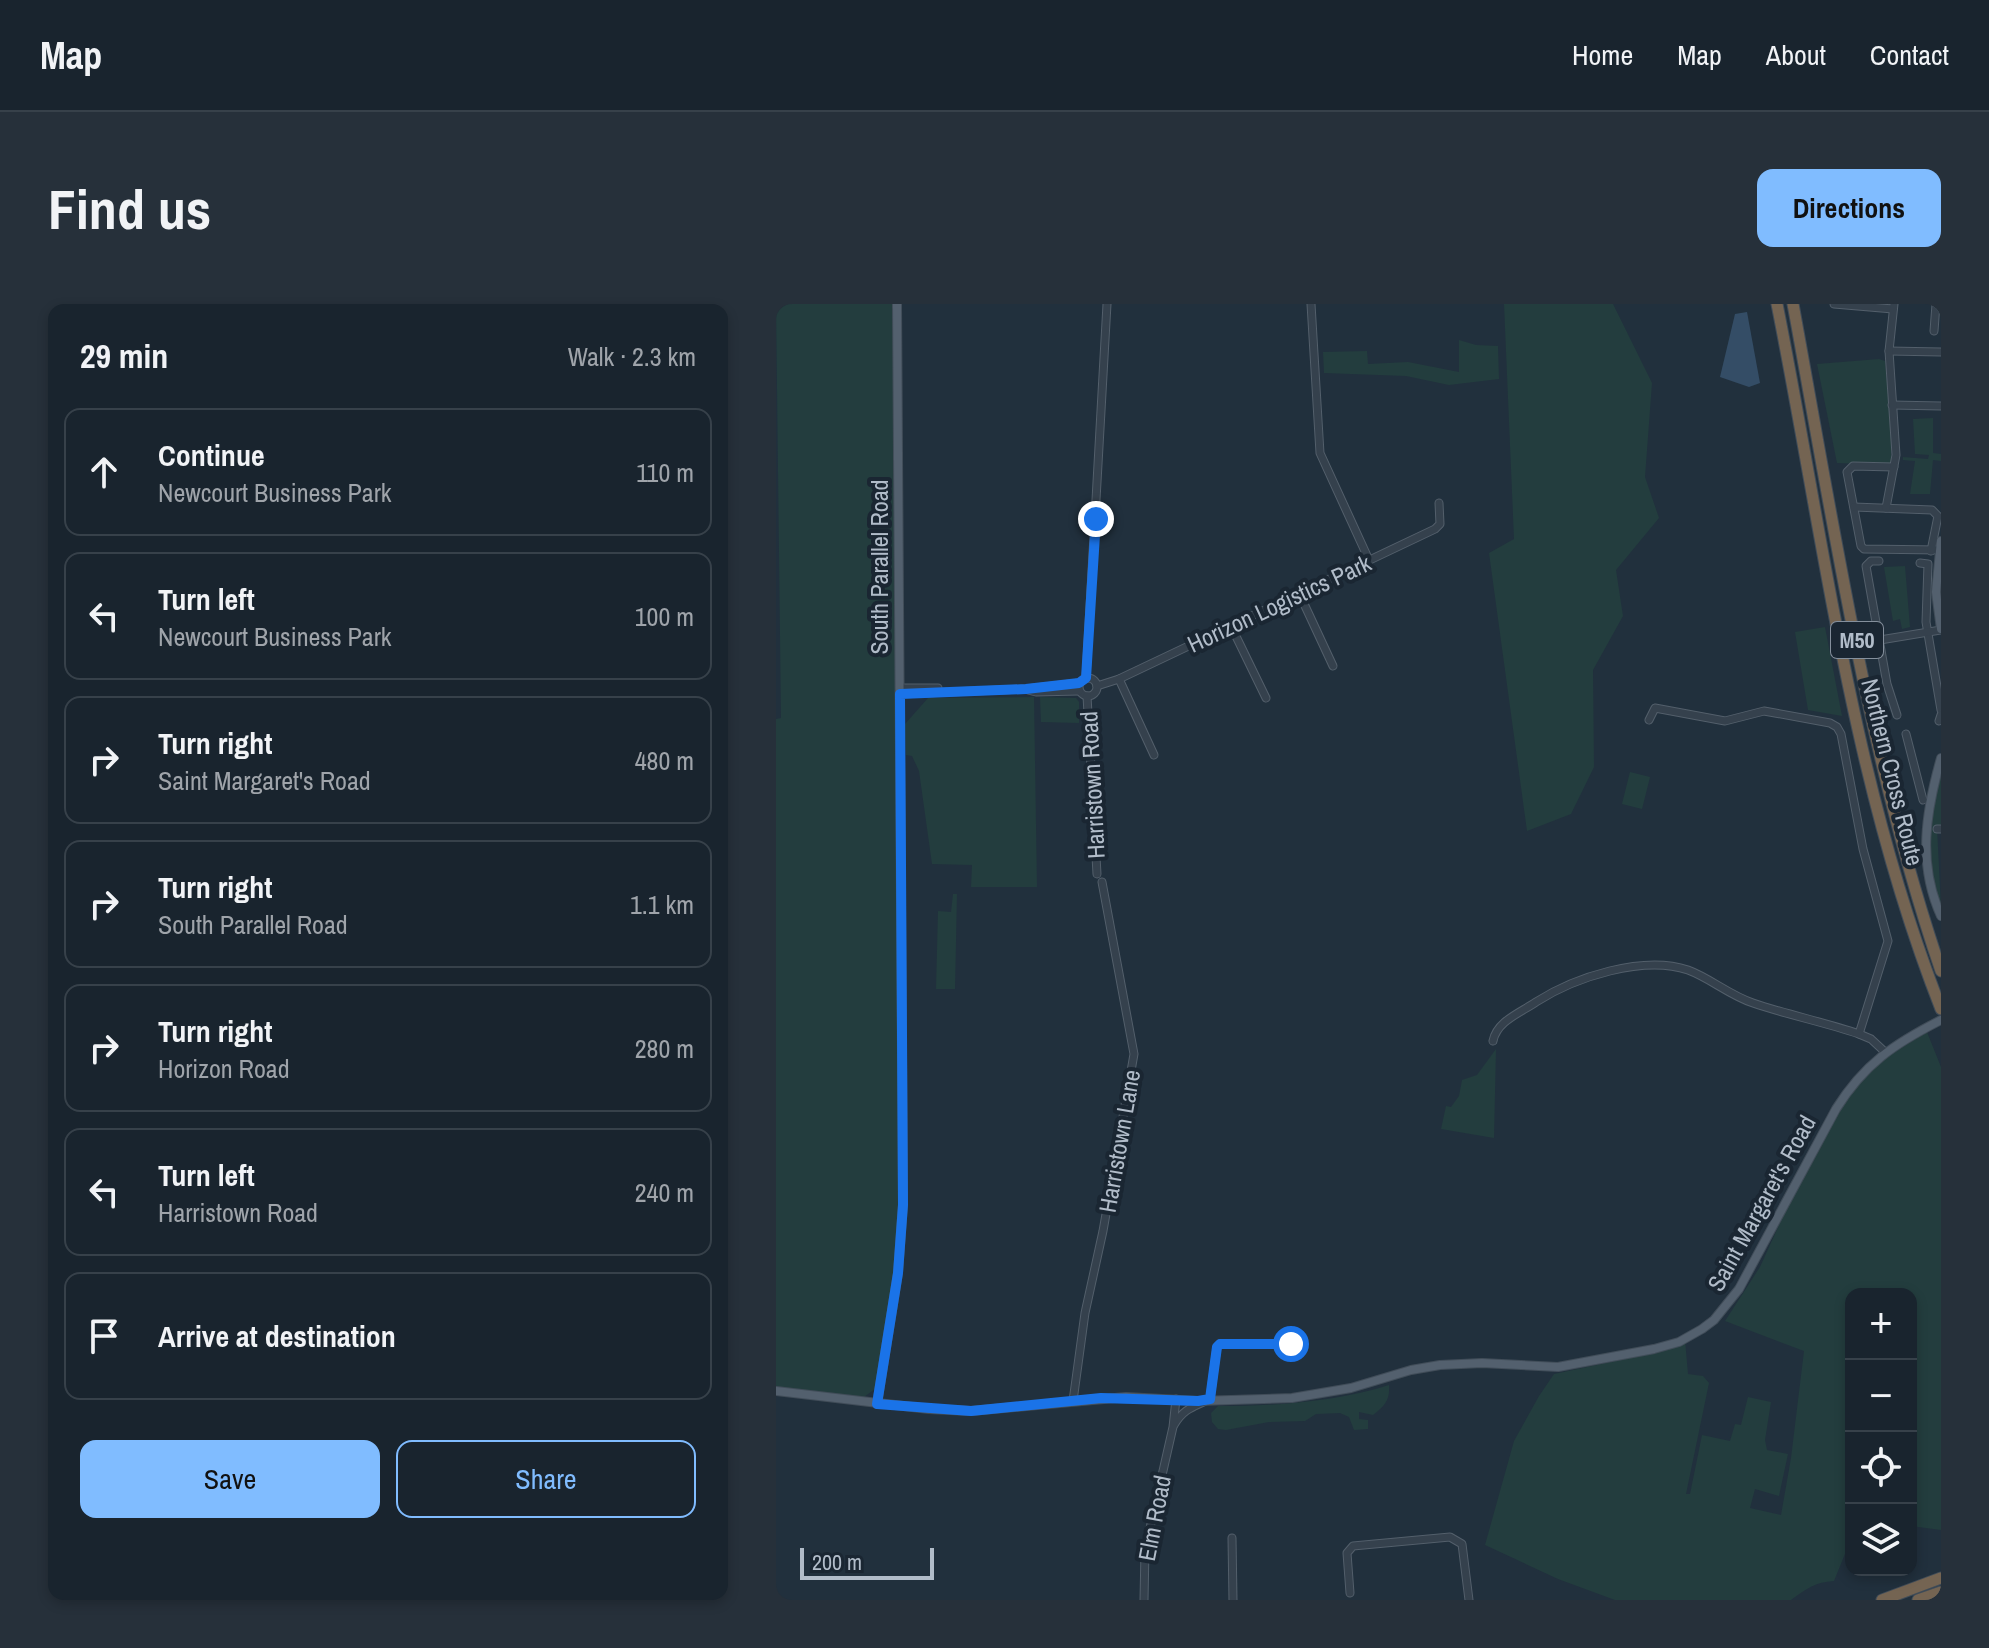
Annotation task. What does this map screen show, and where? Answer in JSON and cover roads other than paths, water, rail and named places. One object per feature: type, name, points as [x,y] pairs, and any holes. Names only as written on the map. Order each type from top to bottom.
[{"type":"highway","name":"Northern Cross Route","points":[[1777,304],[1838,634],[1868,772],[1907,915],[1941,1009]]},
{"type":"highway","name":"Northern Cross Route","points":[[1793,304],[1884,770],[1906,858],[1941,971]]},
{"type":"highway","points":[[1882,1600],[1941,1578]]},
{"type":"highway","points":[[1918,1600],[1941,1592]]},
{"type":"main road","name":"South Parallel Road","points":[[877,1404],[898,1273],[903,1205],[897,304]]},
{"type":"main road","points":[[1937,547],[1936,592],[1941,630]]},
{"type":"main road","points":[[1941,758],[1925,843],[1929,881],[1941,916]]},
{"type":"main road","name":"Saint Margaret's Road","points":[[776,1391],[877,1404],[971,1411],[1126,1397],[1176,1399],[1186,1396],[1210,1399],[1313,1395],[1351,1388],[1411,1370],[1461,1363],[1501,1363],[1542,1368],[1572,1366],[1679,1342],[1714,1320],[1739,1289],[1845,1095],[1863,1072],[1885,1052],[1941,1020]]},
{"type":"street","name":"Harristown Road","points":[[1100,878],[1083,687],[1107,304]]},
{"type":"street","points":[[1311,304],[1320,453],[1369,560]]},
{"type":"street","points":[[1834,304],[1894,306],[1889,351],[1896,455],[1886,508]]},
{"type":"street","points":[[1934,331],[1936,304]]},
{"type":"street","points":[[1889,351],[1941,352]]},
{"type":"street","points":[[1892,405],[1941,406]]},
{"type":"street","points":[[1854,507],[1937,512],[1937,547],[1864,549],[1861,546],[1847,472],[1849,468],[1894,467]]},
{"type":"street","name":"Horizon Logistics Park","points":[[1097,686],[1119,679],[1435,529],[1440,524],[1439,503]]},
{"type":"street","points":[[1879,561],[1871,561],[1866,566],[1890,705],[1897,715]]},
{"type":"street","points":[[1920,563],[1928,564],[1927,632],[1940,715]]},
{"type":"street","points":[[1299,593],[1333,666]]},
{"type":"street","points":[[1231,626],[1266,698]]},
{"type":"street","points":[[1880,640],[1941,630]]},
{"type":"street","name":"Harristown Road","points":[[1092,679],[1097,686],[1095,692],[1083,687],[1092,679]]},
{"type":"street","points":[[1119,679],[1154,755]]},
{"type":"street","points":[[900,691],[1026,689],[1036,692],[1083,687]]},
{"type":"street","points":[[1649,720],[1655,708],[1725,721],[1764,711],[1830,723],[1837,727],[1841,734],[1863,849],[1888,937],[1859,1034]]},
{"type":"street","points":[[1906,734],[1923,800]]},
{"type":"street","points":[[1918,786],[1933,788]]},
{"type":"street","name":"Harristown Lane","points":[[1073,1401],[1085,1313],[1103,1231],[1134,1054],[1100,878]]},
{"type":"street","points":[[1493,1041],[1497,1028],[1549,994],[1583,978],[1634,967],[1685,969],[1748,1001],[1859,1034],[1871,1039],[1885,1052]]},
{"type":"street","points":[[1181,1414],[1190,1406],[1210,1399],[1217,1347],[1220,1344],[1291,1344]]},
{"type":"street","name":"Elm Road","points":[[1158,1399],[1170,1409],[1171,1437]]},
{"type":"street","points":[[1176,1399],[1181,1414]]},
{"type":"street","name":"Elm Road","points":[[1144,1600],[1147,1535],[1171,1437],[1176,1399]]},
{"type":"street","name":"Elm Road","points":[[1173,1427],[1181,1414]]},
{"type":"street","points":[[1350,1593],[1347,1553],[1353,1546],[1450,1537],[1462,1544],[1465,1551],[1469,1600]]},
{"type":"street","points":[[1232,1538],[1233,1600]]},
{"type":"water","points":[[1747,312],[1760,383],[1749,387],[1720,377],[1735,314]]}]
